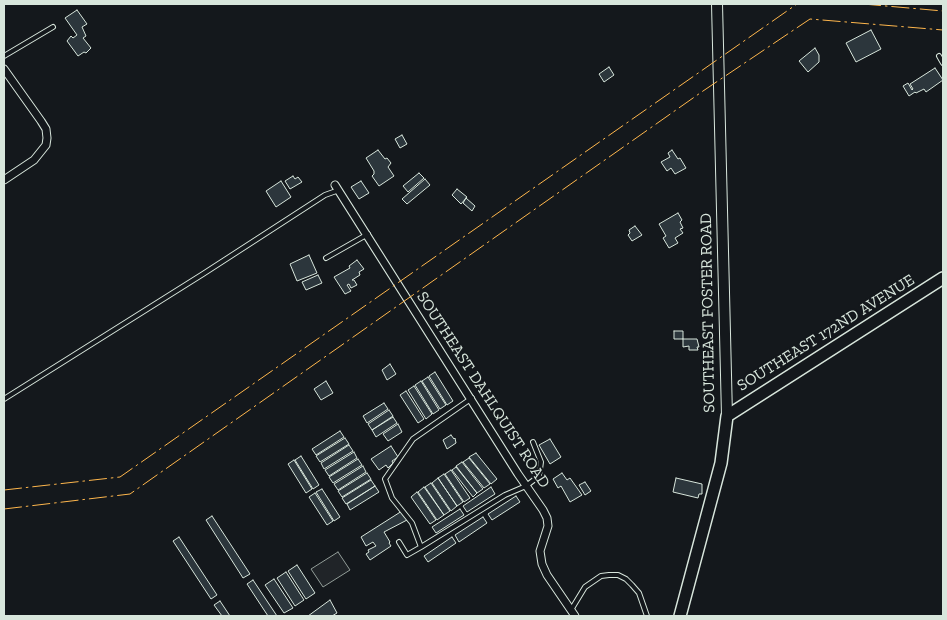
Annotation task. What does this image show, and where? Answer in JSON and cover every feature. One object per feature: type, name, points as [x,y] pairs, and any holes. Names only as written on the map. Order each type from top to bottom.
[{"type":"main road","name":"SOUTHEAST FOSTER ROAD","points":[[680,616],[721,463],[727,416],[717,4]]},
{"type":"main road","name":"SOUTHEAST 172ND AVENUE","points":[[727,416],[943,278]]},
{"type":"street","points":[[4,69],[41,121],[46,130],[47,138],[46,145],[34,160],[4,180]]},
{"type":"street","name":"SOUTHEAST DAHLQUIST ROAD","points":[[337,188],[547,518],[548,526],[540,551],[542,564],[546,575],[573,613]]},
{"type":"lane","points":[[4,56],[53,28]]},
{"type":"lane","points":[[939,56],[943,63]]},
{"type":"lane","points":[[4,399],[337,188]]},
{"type":"lane","points":[[326,258],[368,234]]},
{"type":"lane","points":[[421,547],[412,523],[392,498],[385,479],[413,439],[472,398]]},
{"type":"lane","points":[[399,542],[407,555],[505,495],[526,486],[539,476],[541,462],[533,442]]},
{"type":"lane","points":[[573,613],[585,587],[601,576],[609,575],[626,579],[632,585],[639,593],[647,616]]},
{"type":"shaded area","points":[[338,552],[350,570],[323,587],[311,569]]},
{"type":"building","points":[[77,10],[87,24],[82,27],[86,36],[83,38],[91,48],[86,53],[84,52],[78,56],[67,41],[71,36],[73,38],[77,35],[65,18]]},
{"type":"building","points":[[871,30],[881,49],[856,62],[846,43]]},
{"type":"building","points":[[815,48],[819,55],[819,62],[808,72],[799,61]]},
{"type":"building","points":[[609,67],[614,75],[604,82],[599,74]]},
{"type":"building","points":[[935,68],[943,80],[926,92],[924,89],[909,96],[903,86],[908,83],[912,90],[910,84]]},
{"type":"building","points":[[402,135],[407,144],[400,148],[395,139]]},
{"type":"building","points":[[378,150],[391,163],[388,167],[394,176],[379,186],[372,176],[374,171],[366,158]]},
{"type":"building","points":[[672,150],[686,168],[675,174],[671,168],[667,171],[661,162],[670,157],[668,153]]},
{"type":"building","points":[[419,173],[424,178],[408,192],[403,186]]},
{"type":"building","points":[[293,176],[295,179],[298,177],[302,182],[290,189],[285,181]]},
{"type":"building","points":[[425,179],[430,185],[407,204],[402,199]]},
{"type":"building","points":[[281,181],[291,197],[276,207],[266,191]]},
{"type":"building","points":[[361,181],[369,193],[359,199],[351,187]]},
{"type":"building","points":[[457,189],[467,197],[461,204],[452,195]]},
{"type":"building","points":[[466,198],[475,206],[472,211],[463,203]]},
{"type":"building","points":[[678,213],[682,220],[680,222],[683,228],[680,229],[683,233],[675,238],[678,243],[669,248],[663,238],[666,236],[659,224]]},
{"type":"building","points":[[635,226],[642,235],[632,241],[628,235],[630,233],[629,230]]},
{"type":"building","points":[[309,255],[317,273],[297,281],[290,264]]},
{"type":"building","points":[[357,260],[364,269],[359,272],[360,275],[352,280],[357,285],[351,288],[349,284],[347,285],[351,291],[345,294],[334,277],[350,268],[349,266]]},
{"type":"building","points":[[318,275],[322,283],[306,290],[302,282]]},
{"type":"building","points":[[674,331],[683,331],[683,339],[674,339]]},
{"type":"building","points":[[683,339],[697,339],[698,350],[689,350],[689,346],[683,347]]},
{"type":"building","points":[[390,364],[396,374],[387,380],[382,370]]},
{"type":"building","points":[[435,372],[453,401],[447,405],[429,376]]},
{"type":"building","points":[[428,377],[446,405],[440,409],[422,381]]},
{"type":"building","points":[[326,381],[333,393],[321,400],[314,389]]},
{"type":"building","points":[[421,381],[439,410],[433,414],[415,385]]},
{"type":"building","points":[[414,386],[432,414],[426,419],[408,390]]},
{"type":"building","points":[[406,391],[424,419],[418,423],[400,395]]},
{"type":"building","points":[[384,403],[388,409],[367,423],[363,416]]},
{"type":"building","points":[[389,410],[393,416],[372,430],[368,424]]},
{"type":"building","points":[[393,417],[397,423],[376,437],[372,430]]},
{"type":"building","points":[[398,424],[402,432],[388,441],[383,434]]},
{"type":"building","points":[[340,431],[344,437],[316,455],[312,449]]},
{"type":"building","points":[[451,435],[455,438],[456,443],[447,449],[443,440]]},
{"type":"building","points":[[345,438],[349,444],[320,462],[316,456]]},
{"type":"building","points":[[550,439],[561,457],[550,464],[539,445]]},
{"type":"building","points":[[349,445],[353,451],[324,469],[321,463]]},
{"type":"building","points":[[391,446],[398,457],[392,461],[393,463],[388,468],[386,465],[379,470],[371,459]]},
{"type":"building","points":[[354,452],[357,458],[329,476],[325,470]]},
{"type":"building","points":[[476,453],[497,479],[491,484],[469,457]]},
{"type":"building","points":[[301,456],[319,485],[313,489],[295,460]]},
{"type":"building","points":[[469,458],[490,484],[484,488],[463,462]]},
{"type":"building","points":[[358,459],[362,465],[333,483],[329,477]]},
{"type":"building","points":[[294,460],[312,489],[306,493],[288,464]]},
{"type":"building","points":[[462,462],[483,489],[477,493],[456,466]]},
{"type":"building","points":[[363,466],[366,472],[338,490],[334,484]]},
{"type":"building","points":[[456,467],[477,493],[473,497],[452,470]]},
{"type":"building","points":[[451,470],[470,498],[464,502],[445,474]]},
{"type":"building","points":[[367,473],[371,479],[342,497],[338,491]]},
{"type":"building","points":[[562,473],[567,480],[570,478],[582,495],[570,502],[561,486],[558,488],[553,479]]},
{"type":"building","points":[[444,474],[463,502],[457,506],[438,478]]},
{"type":"building","points":[[438,478],[457,506],[451,511],[432,483]]},
{"type":"building","points":[[676,478],[702,484],[702,494],[699,494],[698,498],[673,492]]},
{"type":"building","points":[[371,480],[375,486],[346,504],[342,498]]},
{"type":"building","points":[[585,482],[591,491],[585,495],[579,485]]},
{"type":"building","points":[[431,483],[450,511],[444,515],[425,487]]},
{"type":"building","points":[[375,486],[379,492],[350,510],[347,504]]},
{"type":"building","points":[[424,487],[444,515],[437,520],[418,492]]},
{"type":"building","points":[[491,487],[495,494],[467,512],[463,506]]},
{"type":"building","points":[[322,489],[340,517],[334,521],[316,492]]},
{"type":"building","points":[[417,492],[436,520],[430,524],[411,497]]},
{"type":"building","points":[[315,493],[333,521],[327,525],[309,497]]},
{"type":"building","points":[[516,496],[520,502],[492,520],[488,514]]},
{"type":"building","points":[[460,509],[464,515],[436,533],[432,527]]},
{"type":"building","points":[[402,511],[407,520],[384,532],[391,546],[370,560],[366,554],[369,552],[368,550],[376,546],[373,542],[366,546],[361,537]]},
{"type":"building","points":[[212,516],[250,574],[243,578],[206,520]]},
{"type":"building","points":[[483,517],[487,523],[459,542],[455,535]]},
{"type":"building","points":[[179,537],[217,595],[211,599],[173,541]]},
{"type":"building","points":[[452,537],[456,543],[428,562],[424,556]]},
{"type":"building","points":[[297,565],[315,593],[306,599],[288,571]]},
{"type":"building","points":[[286,572],[304,600],[295,606],[277,578]]},
{"type":"building","points":[[274,579],[293,608],[284,613],[265,585]]},
{"type":"building","points":[[253,580],[277,616],[268,616],[247,584]]},
{"type":"building","points":[[330,600],[337,613],[332,616],[308,616]]},
{"type":"building","points":[[220,601],[230,616],[222,616],[214,605]]},
{"type":"power","points":[[4,490],[120,477],[797,4]]},
{"type":"power","points":[[863,4],[943,11]]},
{"type":"power","points":[[4,509],[130,494],[703,91],[810,19],[943,30]]}]
